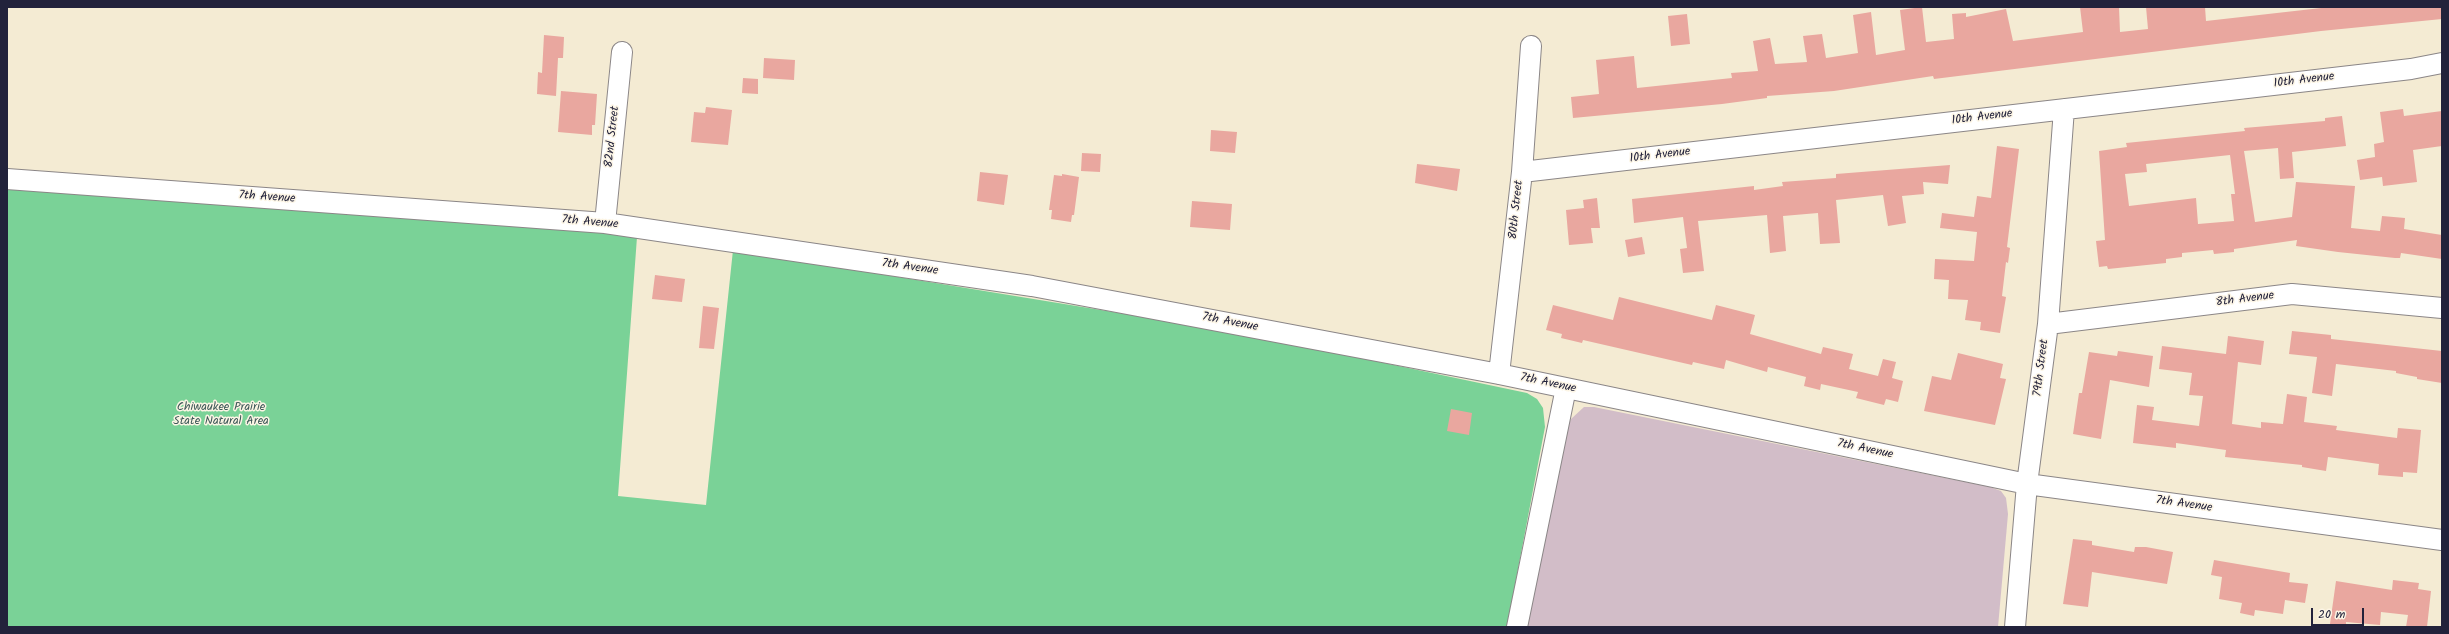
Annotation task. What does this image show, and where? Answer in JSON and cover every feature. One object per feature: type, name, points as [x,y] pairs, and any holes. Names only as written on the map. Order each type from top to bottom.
[{"type":"street","name":"80th Street","points":[[1499,374],[1522,172],[1531,46]]},
{"type":"street","name":"82nd Street","points":[[605,223],[622,52]]},
{"type":"street","name":"10th Avenue","points":[[1522,172],[2411,69],[2442,63]]},
{"type":"street","name":"79th Street","points":[[2014,627],[2027,484],[2048,324],[2064,109]]},
{"type":"street","name":"7th Avenue","points":[[7,179],[605,223],[1064,291],[1499,374],[2027,484],[2442,540]]},
{"type":"street","name":"8th Avenue","points":[[2048,324],[2292,294],[2442,308]]},
{"type":"street","points":[[1517,627],[1566,388]]},
{"type":"shaded area","points":[[1584,407],[1594,407],[1990,487],[2001,491],[2006,498],[2008,514],[1998,627],[1514,627],[1567,428],[1571,419]]},
{"type":"green space","name":"Chiwaukee Prairie State Natural Area","points":[[7,185],[547,226],[637,237],[618,496],[706,505],[733,250],[1242,333],[1527,393],[1537,399],[1543,408],[1545,427],[1507,627],[7,627]]},
{"type":"building","points":[[1922,7],[1926,42],[1954,39],[1952,14],[1966,13],[1966,17],[2006,9],[2013,41],[2083,32],[2080,7],[2119,7],[2120,32],[2148,29],[2146,7],[2205,7],[2206,21],[2330,7],[2442,7],[2442,19],[2321,31],[1934,79],[1933,76],[1834,91],[1767,96],[1767,98],[1722,104],[1573,118],[1571,97],[1599,94],[1596,60],[1634,56],[1637,88],[1732,78],[1731,73],[1758,71],[1753,41],[1770,38],[1775,64],[1807,62],[1803,36],[1822,34],[1826,58],[1858,53],[1853,15],[1871,12],[1876,55],[1905,50],[1900,10]]},
{"type":"building","points":[[1687,14],[1690,44],[1671,46],[1668,16]]},
{"type":"building","points":[[544,35],[564,37],[563,58],[558,58],[556,96],[537,94],[538,72],[542,73]]},
{"type":"building","points":[[764,58],[795,60],[794,80],[763,78]]},
{"type":"building","points":[[743,78],[758,79],[758,94],[742,93]]},
{"type":"building","points":[[561,91],[597,94],[595,125],[592,125],[592,135],[558,132]]},
{"type":"building","points":[[706,107],[732,110],[728,145],[691,142],[694,112],[705,113]]},
{"type":"building","points":[[2403,109],[2404,116],[2442,111],[2442,146],[2413,150],[2417,182],[2383,186],[2382,177],[2360,180],[2357,160],[2375,157],[2374,144],[2384,142],[2380,112]]},
{"type":"building","points":[[2342,116],[2346,146],[2292,152],[2294,178],[2280,179],[2278,148],[2244,151],[2255,222],[2292,217],[2296,182],[2355,186],[2351,228],[2380,231],[2382,216],[2405,218],[2404,229],[2442,235],[2442,259],[2401,253],[2400,258],[2395,258],[2338,252],[2296,246],[2297,240],[2234,249],[2234,252],[2214,254],[2213,250],[2182,253],[2182,257],[2166,259],[2166,263],[2108,269],[2107,266],[2099,267],[2096,241],[2105,240],[2099,151],[2127,147],[2126,143],[2245,131],[2244,128],[2325,121],[2325,118]],"holes":[[[2230,155],[2235,194],[2231,194],[2234,221],[2198,224],[2196,198],[2129,206],[2125,174],[2147,172],[2146,164]]]},
{"type":"building","points":[[1211,130],[1237,132],[1235,153],[1210,151]]},
{"type":"building","points":[[1997,146],[2019,149],[2007,247],[2010,248],[2008,263],[2006,262],[2002,296],[2006,297],[2000,333],[1980,330],[1981,322],[1965,320],[1968,300],[1948,299],[1949,280],[1934,279],[1935,259],[1974,261],[1977,232],[1940,228],[1942,213],[1974,217],[1977,196],[1991,198]]},
{"type":"building","points":[[1082,153],[1101,154],[1100,172],[1081,171]]},
{"type":"building","points":[[1417,164],[1460,169],[1457,191],[1415,183]]},
{"type":"building","points":[[1950,165],[1948,184],[1923,182],[1924,194],[1902,196],[1906,223],[1888,226],[1883,195],[1836,200],[1840,243],[1820,244],[1818,213],[1783,216],[1786,251],[1770,253],[1767,215],[1698,221],[1704,271],[1683,273],[1680,249],[1687,248],[1683,217],[1634,223],[1632,199],[1754,186],[1754,190],[1783,186],[1782,182],[1836,178],[1836,174]]},
{"type":"building","points":[[980,172],[1008,175],[1004,205],[977,201]]},
{"type":"building","points":[[1062,174],[1079,177],[1074,215],[1072,215],[1071,222],[1051,219],[1052,210],[1049,210],[1054,175],[1062,176]]},
{"type":"building","points":[[1597,198],[1600,228],[1591,228],[1593,243],[1569,245],[1566,210],[1584,208],[1583,200]]},
{"type":"building","points":[[1192,201],[1232,204],[1230,230],[1190,227]]},
{"type":"building","points":[[1642,237],[1645,254],[1628,257],[1625,240]]},
{"type":"building","points":[[655,275],[685,279],[682,302],[652,299]]},
{"type":"building","points":[[1619,297],[1712,320],[1716,305],[1755,315],[1750,334],[1821,354],[1823,347],[1853,354],[1849,369],[1878,376],[1883,359],[1896,362],[1892,378],[1903,381],[1898,402],[1886,399],[1884,405],[1856,398],[1858,392],[1821,384],[1820,390],[1804,386],[1806,377],[1768,367],[1767,372],[1726,360],[1724,369],[1693,362],[1692,365],[1583,340],[1582,343],[1561,338],[1562,334],[1546,330],[1553,305],[1613,320]]},
{"type":"building","points":[[703,306],[719,308],[714,349],[699,348]]},
{"type":"building","points":[[2292,331],[2331,335],[2331,339],[2442,351],[2442,383],[2417,379],[2417,377],[2396,373],[2396,371],[2336,364],[2332,396],[2312,393],[2317,357],[2289,354]]},
{"type":"building","points":[[2228,336],[2264,341],[2261,365],[2238,362],[2232,424],[2261,428],[2261,422],[2283,424],[2287,394],[2307,397],[2304,422],[2337,426],[2336,430],[2397,438],[2398,428],[2421,430],[2417,473],[2403,472],[2403,477],[2378,475],[2379,464],[2328,457],[2326,471],[2302,467],[2302,465],[2225,457],[2226,450],[2176,443],[2176,448],[2133,443],[2137,405],[2154,407],[2152,420],[2199,426],[2203,396],[2189,395],[2192,373],[2159,369],[2162,346],[2226,354]]},
{"type":"building","points":[[2118,351],[2153,356],[2149,387],[2110,380],[2101,439],[2073,434],[2079,393],[2082,393],[2089,352],[2117,356]]},
{"type":"building","points":[[1958,353],[2003,364],[2000,378],[2006,379],[1995,425],[1924,411],[1932,376],[1951,380]]},
{"type":"building","points":[[1451,409],[1472,413],[1469,435],[1447,431]]},
{"type":"building","points":[[2073,539],[2092,541],[2092,545],[2134,552],[2135,547],[2146,547],[2173,552],[2167,584],[2092,572],[2088,607],[2063,604]]},
{"type":"building","points":[[2214,560],[2290,573],[2289,582],[2308,584],[2305,603],[2285,600],[2283,614],[2255,610],[2254,616],[2240,613],[2242,603],[2219,599],[2222,577],[2211,575]]},
{"type":"building","points":[[2393,580],[2419,583],[2418,589],[2431,591],[2427,627],[2406,627],[2408,615],[2381,612],[2380,625],[2346,622],[2346,626],[2330,624],[2336,581],[2392,590]]}]
